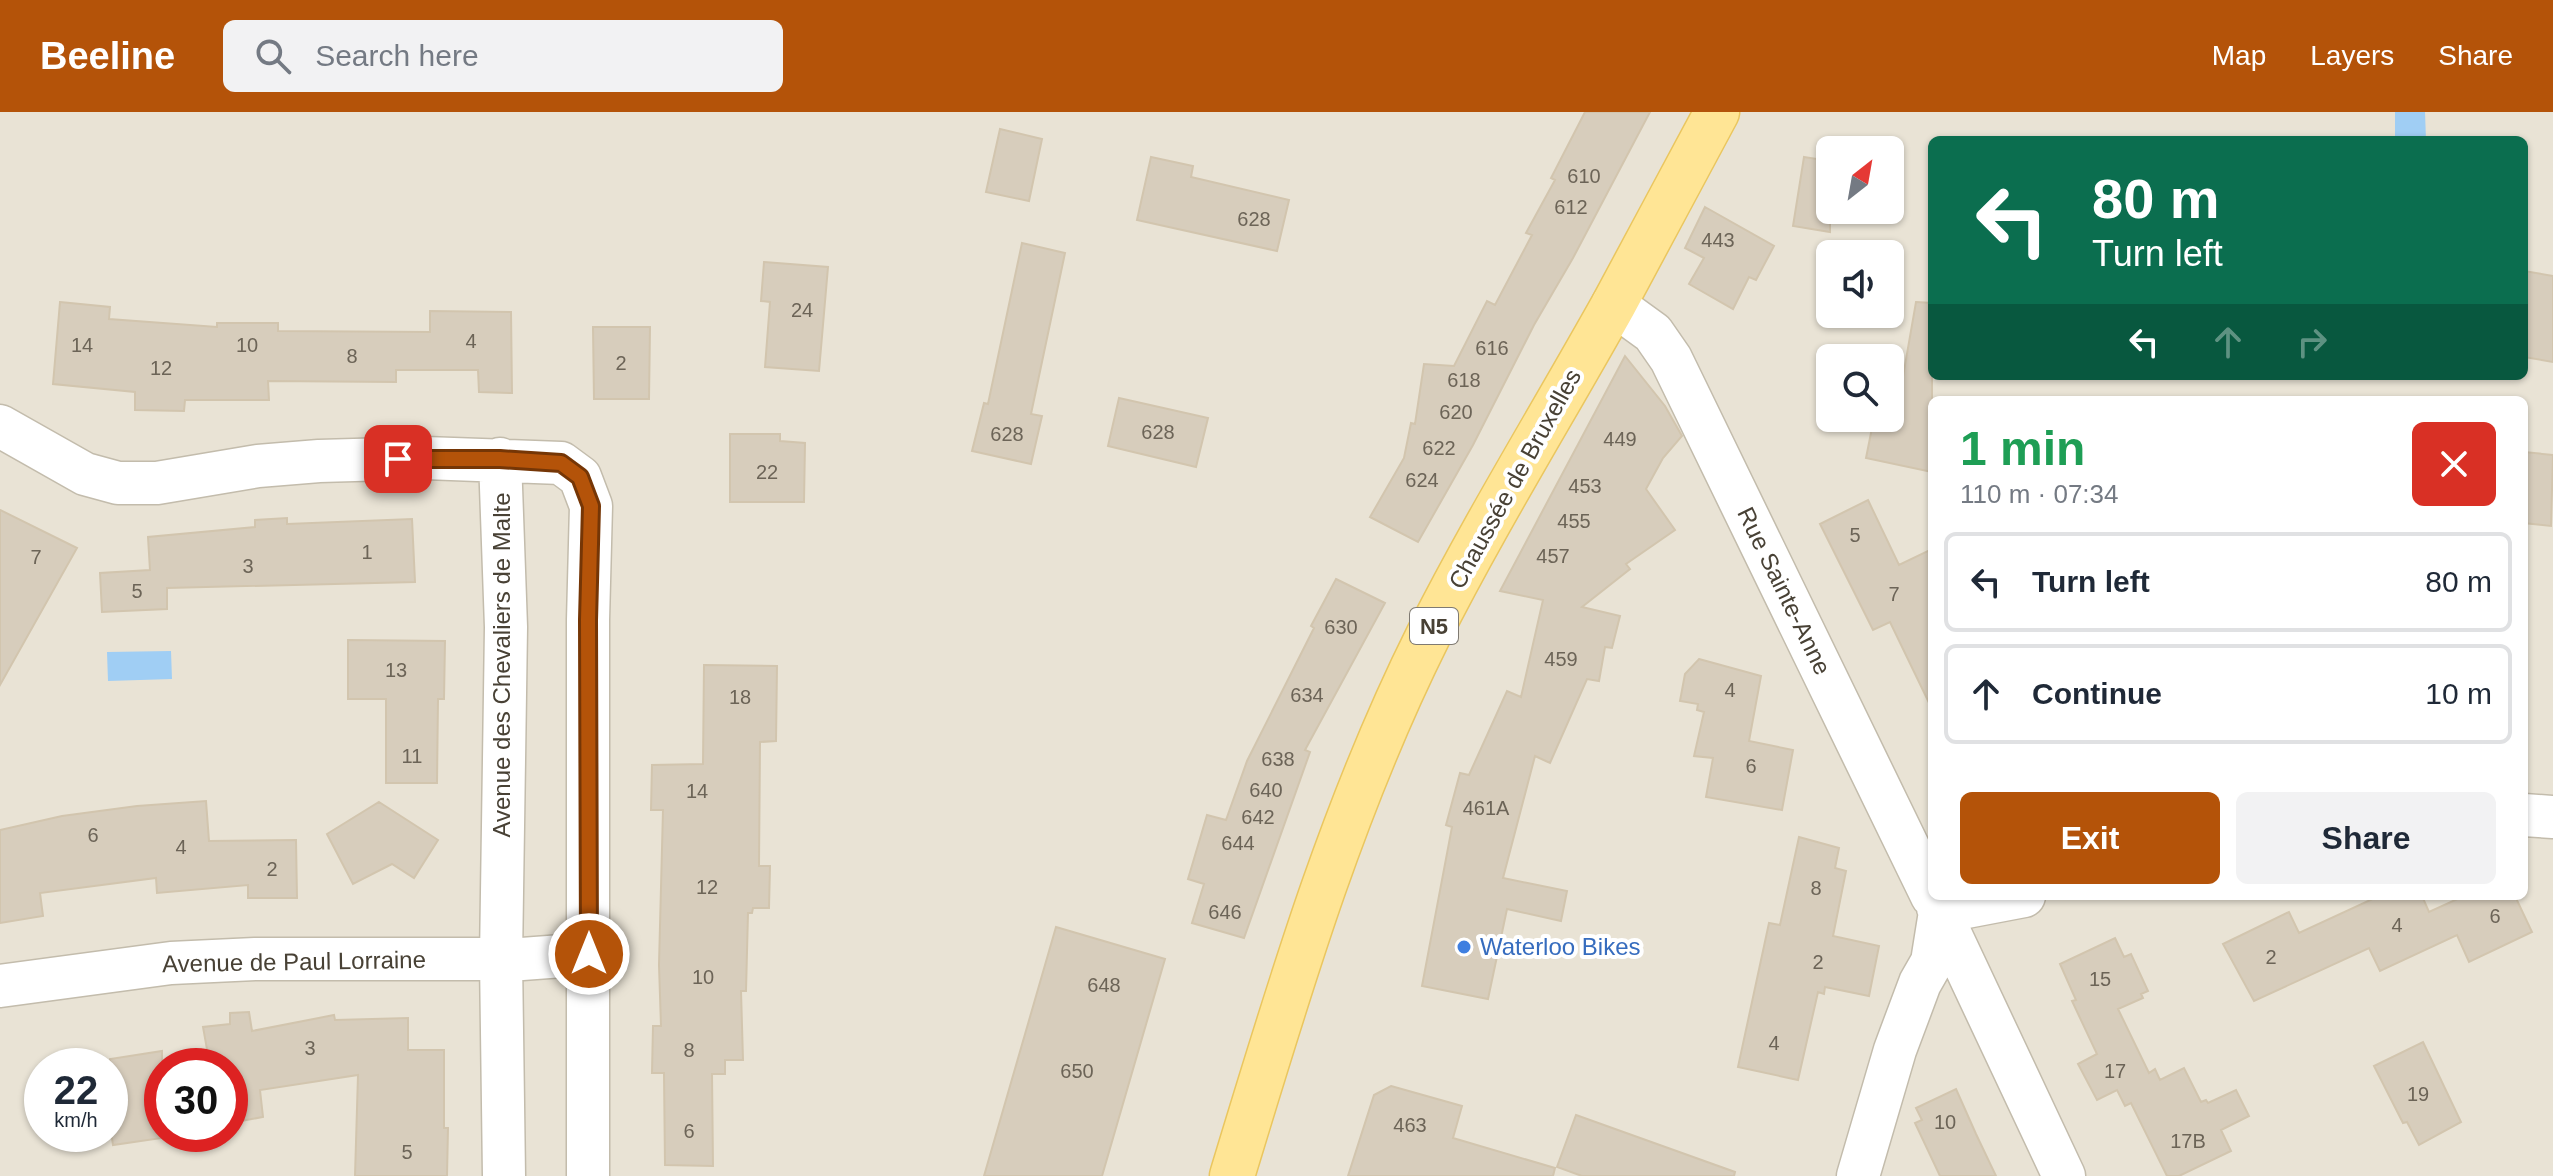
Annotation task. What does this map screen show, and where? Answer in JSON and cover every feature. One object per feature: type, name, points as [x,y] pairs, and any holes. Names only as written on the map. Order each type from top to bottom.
[{"type":"main road","name":"Chaussée de Bruxelles","points":[[1232,1176],[1295,967],[1354,802],[1427,638],[1717,112]]},
{"type":"street","name":"Rue Sainte-Anne","points":[[1613,304],[1653,333],[1671,359],[1928,887]]},
{"type":"street","points":[[0,426],[85,474],[118,483],[157,483],[258,466],[319,461],[500,459]]},
{"type":"street","name":"Avenue des Chevaliers de Malte","points":[[504,1176],[501,959],[506,627],[500,459],[561,463],[580,477],[591,506],[588,620],[588,1176]]},
{"type":"street","points":[[2528,815],[2553,817]]},
{"type":"street","name":"Rue Sainte-Anne","points":[[1935,901],[2064,1176]]},
{"type":"street","points":[[1858,1176],[1895,1050],[1920,983],[1932,962],[1935,901]]},
{"type":"street","name":"Avenue de Paul Lorraine","points":[[0,986],[171,963],[255,959],[501,959],[589,954]]},
{"type":"shaded area","points":[[0,112],[2553,112],[2553,1176],[0,1176]]},
{"type":"water","points":[[2395,112],[2425,112],[2426,136],[2395,136]]},
{"type":"water","points":[[171,651],[172,679],[108,681],[107,652]]},
{"type":"building","points":[[1585,112],[1650,112],[1418,542],[1370,517],[1404,458],[1411,423],[1415,424],[1424,364],[1454,366],[1487,301],[1495,305],[1532,235],[1526,233],[1555,180],[1551,178]]},
{"type":"building","points":[[1000,129],[1042,139],[1029,201],[986,192]]},
{"type":"building","points":[[1151,157],[1193,166],[1191,177],[1289,200],[1277,251],[1137,220]]},
{"type":"building","points":[[1804,157],[1816,159],[1816,224],[1830,224],[1830,232],[1793,226]]},
{"type":"building","points":[[1705,207],[1774,246],[1756,280],[1749,277],[1733,309],[1689,284],[1704,258],[1685,248]]},
{"type":"building","points":[[1022,243],[1065,253],[1031,414],[1042,416],[1031,464],[972,451],[984,403],[988,404]]},
{"type":"building","points":[[764,262],[828,267],[819,371],[765,367],[770,302],[761,301]]},
{"type":"building","points":[[2528,272],[2553,276],[2553,362],[2528,358]]},
{"type":"building","points":[[60,302],[110,307],[109,319],[217,327],[217,323],[278,323],[278,331],[430,332],[430,311],[511,312],[512,393],[479,392],[478,370],[396,370],[396,382],[268,381],[269,400],[185,400],[184,411],[135,410],[135,392],[53,384]]},
{"type":"building","points":[[1916,302],[1928,303],[1928,380],[1932,380],[1932,396],[1928,396],[1928,471],[1866,458],[1871,432],[1904,432],[1904,371]]},
{"type":"building","points":[[593,327],[650,327],[649,399],[594,399]]},
{"type":"building","points":[[1625,356],[1665,406],[1682,436],[1663,458],[1646,489],[1675,530],[1626,564],[1630,569],[1582,607],[1620,616],[1612,648],[1605,647],[1599,681],[1587,679],[1550,763],[1535,756],[1503,878],[1567,891],[1561,921],[1507,909],[1488,999],[1422,986],[1452,827],[1446,825],[1460,773],[1469,775],[1507,691],[1521,697],[1543,600],[1500,591]]},
{"type":"building","points":[[1119,398],[1208,418],[1196,467],[1108,446]]},
{"type":"building","points":[[730,434],[780,434],[780,441],[805,443],[804,502],[730,502]]},
{"type":"building","points":[[2528,452],[2553,455],[2551,526],[2528,523]]},
{"type":"building","points":[[1868,500],[1899,565],[1928,551],[1928,701],[1890,622],[1873,630],[1820,524]]},
{"type":"building","points":[[0,510],[77,548],[0,685]]},
{"type":"building","points":[[287,518],[287,524],[412,519],[415,582],[167,588],[167,609],[102,612],[100,573],[150,570],[148,537],[255,527],[255,520]]},
{"type":"building","points":[[1336,579],[1385,603],[1305,750],[1310,752],[1244,938],[1192,923],[1204,884],[1188,879],[1207,815],[1226,820],[1247,761]]},
{"type":"building","points":[[348,640],[445,641],[444,699],[438,699],[437,783],[386,783],[386,699],[348,699]]},
{"type":"building","points":[[1699,659],[1761,676],[1749,741],[1793,750],[1782,810],[1706,797],[1713,758],[1694,756],[1704,712],[1697,710],[1698,704],[1680,701],[1685,674]]},
{"type":"building","points":[[704,665],[777,666],[776,741],[760,742],[759,866],[770,866],[769,908],[753,908],[752,913],[748,913],[746,991],[741,991],[743,1060],[725,1060],[725,1074],[712,1074],[713,1166],[665,1165],[664,1073],[652,1073],[653,1026],[661,1026],[659,965],[663,810],[651,810],[652,765],[703,764]]},
{"type":"building","points":[[206,801],[209,841],[296,840],[297,898],[248,898],[248,885],[157,893],[156,878],[40,893],[43,916],[0,923],[0,830],[62,816]]},
{"type":"building","points":[[379,802],[438,840],[414,878],[392,864],[353,884],[327,834]]},
{"type":"building","points":[[1799,837],[1839,848],[1835,868],[1846,871],[1833,936],[1879,946],[1869,996],[1825,987],[1824,994],[1818,992],[1798,1080],[1738,1067],[1769,923],[1780,925]]},
{"type":"building","points":[[2370,900],[2424,900],[2429,912],[2455,900],[2517,900],[2532,932],[2469,962],[2457,935],[2380,971],[2369,948],[2254,1001],[2223,944],[2289,912],[2299,933]]},
{"type":"building","points":[[1056,927],[1165,959],[1102,1176],[984,1176]]},
{"type":"building","points":[[2115,938],[2124,957],[2131,954],[2148,991],[2141,994],[2143,998],[2118,1009],[2149,1073],[2155,1069],[2160,1080],[2184,1068],[2201,1102],[2206,1100],[2208,1103],[2236,1090],[2249,1116],[2221,1130],[2231,1151],[2179,1176],[2167,1176],[2131,1103],[2125,1106],[2117,1090],[2097,1100],[2078,1064],[2097,1054],[2072,1001],[2076,1000],[2060,964]]},
{"type":"building","points":[[249,1012],[252,1031],[334,1015],[335,1020],[408,1018],[408,1050],[444,1050],[447,1176],[355,1176],[358,1075],[260,1090],[263,1117],[248,1120],[248,1048],[207,1048],[203,1027],[230,1024],[230,1013]]},
{"type":"building","points":[[2423,1042],[2461,1122],[2419,1145],[2407,1122],[2403,1123],[2374,1066]]},
{"type":"building","points":[[144,1054],[144,1141],[128,1143],[128,1056]]},
{"type":"building","points":[[1391,1086],[1462,1106],[1453,1138],[1555,1168],[1553,1176],[1348,1176],[1374,1095]]},
{"type":"building","points":[[1956,1089],[1996,1176],[1940,1176],[1915,1123],[1922,1120],[1916,1108]]},
{"type":"building","points":[[1576,1115],[1735,1172],[1734,1176],[1582,1176],[1557,1167]]},
{"type":"place","name":"Waterloo Bikes","points":[[1464,947]]},
{"type":"route","points":[[398,459],[500,459],[561,463],[580,477],[591,506],[588,620],[589,954]]}]
